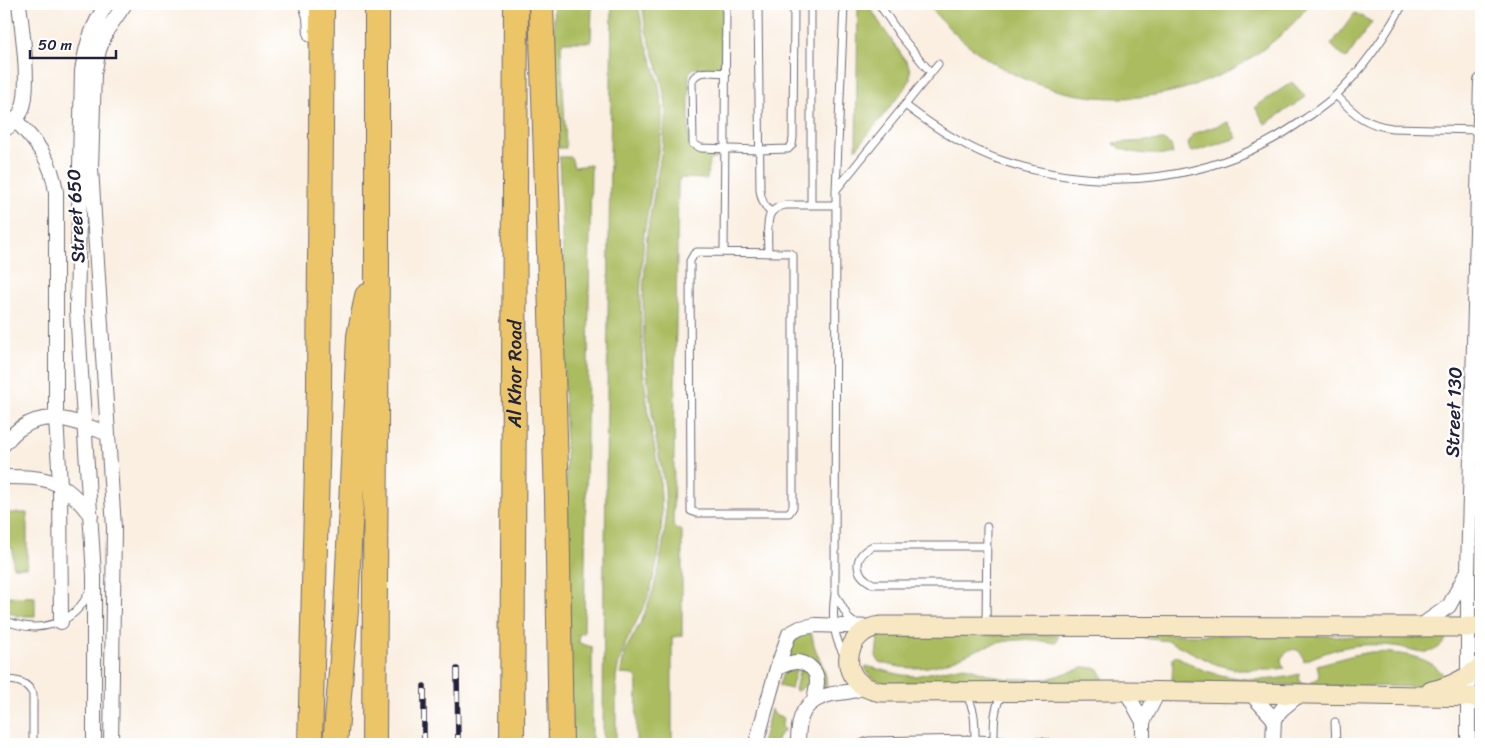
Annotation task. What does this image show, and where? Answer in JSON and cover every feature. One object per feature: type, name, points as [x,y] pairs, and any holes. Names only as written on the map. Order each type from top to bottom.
[{"type":"highway","points":[[310,744],[319,387],[322,4]]},
{"type":"highway","points":[[374,744],[377,4]]},
{"type":"highway","name":"Al Khor Road","points":[[512,744],[516,4]]},
{"type":"highway","points":[[542,4],[557,498],[561,744]]},
{"type":"highway","points":[[335,744],[346,610],[359,336],[367,296],[377,266]]},
{"type":"street","points":[[4,130],[9,117],[22,108],[25,95],[23,37],[19,4]]},
{"type":"street","points":[[23,37],[27,4]]},
{"type":"street","name":"Street 650","points":[[94,744],[94,575],[77,287],[82,72],[90,34],[97,18],[107,4]]},
{"type":"street","name":"Street 650","points":[[111,744],[114,528],[92,196],[92,125],[94,74],[99,50],[107,30],[125,4]]},
{"type":"street","points":[[306,4],[310,17],[311,35],[312,134],[321,161]]},
{"type":"street","name":"Street 130","points":[[1468,744],[1476,685],[1475,627],[1468,571],[1481,81]]},
{"type":"street","points":[[9,117],[41,148],[49,162],[55,182],[56,418],[60,484],[61,622]]},
{"type":"street","points":[[4,444],[29,423],[45,418],[56,418],[84,425],[108,434]]},
{"type":"street","points":[[4,477],[33,479],[60,484],[80,501],[91,516]]},
{"type":"street","points":[[1419,627],[1449,606],[1468,571]]},
{"type":"street","points":[[756,744],[777,668],[789,634],[794,630],[807,626],[1475,627]]},
{"type":"street","points":[[864,626],[851,648],[849,660],[852,676],[863,687],[881,692],[1126,691],[1388,695],[1476,685]]},
{"type":"street","points":[[777,668],[800,661],[810,666],[814,670],[818,681],[814,700]]},
{"type":"street","points":[[798,744],[800,717],[814,700],[832,694],[853,692],[863,687]]},
{"type":"street","points":[[1126,691],[1143,722]]},
{"type":"street","points":[[1143,744],[1143,722],[1158,692]]},
{"type":"street","points":[[1250,694],[1274,720]]},
{"type":"street","points":[[1273,744],[1274,720],[1282,709],[1300,694]]},
{"type":"lane","points":[[724,252],[726,4]]},
{"type":"lane","points":[[758,4],[760,190],[762,200],[771,213]]},
{"type":"lane","points":[[726,73],[697,74],[692,81],[693,144],[701,148],[788,149],[792,145],[793,138],[794,4]]},
{"type":"lane","points":[[811,4],[811,205]]},
{"type":"lane","points":[[844,4],[836,191],[835,594],[833,609],[838,644],[849,660]]},
{"type":"lane","points":[[879,4],[900,36],[931,73]]},
{"type":"lane","points":[[905,105],[959,142],[1002,161],[1044,172],[1081,178],[1138,180],[1197,170],[1222,163],[1261,146],[1294,127],[1336,95],[1380,43],[1403,4]]},
{"type":"lane","points":[[836,191],[938,64]]},
{"type":"lane","points":[[1336,95],[1355,114],[1379,127],[1480,130]]},
{"type":"lane","points":[[768,253],[768,221],[771,213],[785,205],[836,205]]},
{"type":"lane","points":[[697,252],[724,252],[789,253],[794,258],[793,507],[789,513],[697,513],[691,511],[690,507],[690,261],[697,252]]},
{"type":"lane","points":[[986,626],[987,527]]},
{"type":"lane","points":[[986,584],[873,584],[860,574],[858,563],[860,556],[865,550],[873,546],[987,546]]},
{"type":"lane","points":[[4,620],[31,626],[61,622],[72,616],[86,601],[94,575]]},
{"type":"lane","points":[[835,594],[849,619],[864,626]]},
{"type":"lane","points":[[4,680],[16,680],[24,683],[33,694],[33,744]]},
{"type":"lane","points":[[964,691],[972,705],[975,716],[975,739]]},
{"type":"lane","points":[[994,739],[996,706],[1003,691]]},
{"type":"lane","points":[[1335,722],[1336,744]]},
{"type":"lane","points":[[861,744],[868,741],[994,739],[1052,744]]},
{"type":"green space","points":[[553,4],[592,4],[591,42],[563,42],[561,45],[566,148],[558,148]]},
{"type":"green space","points":[[612,4],[638,4],[644,36],[658,80],[662,106],[662,130],[644,233],[640,297],[643,370],[660,478],[662,519],[659,553],[651,588],[619,662],[616,677],[616,744],[603,744],[604,555]]},
{"type":"green space","points":[[642,4],[723,4],[723,68],[693,68],[689,73],[689,146],[695,151],[717,152],[718,158],[710,160],[707,179],[680,178],[678,182],[673,525],[682,531],[682,636],[672,637],[672,744],[636,744],[637,678],[634,675],[620,674],[626,649],[642,620],[653,591],[660,564],[666,521],[665,488],[648,383],[644,341],[643,296],[647,234],[664,137],[666,105],[660,74],[646,31]]},
{"type":"green space","points":[[858,4],[868,4],[908,64],[910,80],[856,149]]},
{"type":"green space","points":[[928,4],[1309,4],[1278,37],[1232,69],[1196,85],[1158,95],[1118,98],[1079,95],[1041,86],[1005,70],[959,37]]},
{"type":"green space","points":[[1355,13],[1372,22],[1346,59],[1331,45]]},
{"type":"green space","points":[[1292,82],[1306,97],[1265,124],[1255,107]]},
{"type":"green space","points":[[1228,122],[1237,138],[1193,152],[1190,151],[1188,144],[1193,134]]},
{"type":"green space","points":[[1163,140],[1171,145],[1173,154],[1133,152],[1118,147],[1113,143]]},
{"type":"green space","points":[[559,157],[571,157],[574,167],[591,165],[584,633],[579,634],[579,643],[592,647],[592,744],[572,744],[564,376],[566,340]]},
{"type":"green space","points":[[4,513],[27,513],[27,567],[13,567],[13,548],[4,548]]},
{"type":"green space","points":[[4,596],[35,597],[35,616],[18,616],[4,610]]},
{"type":"green space","points":[[811,633],[814,646],[824,668],[827,683],[826,689],[823,690],[823,679],[787,658],[794,641],[801,636]]},
{"type":"green space","points":[[1116,634],[1443,637],[1446,639],[1439,647],[1428,652],[1394,646],[1358,645],[1327,652],[1304,661],[1300,652],[1291,650],[1281,659],[1282,665],[1285,668],[1238,670],[1215,664],[1169,641],[1141,638],[1117,639],[1114,638]]},
{"type":"green space","points":[[881,635],[1058,635],[1058,638],[1056,642],[1015,640],[1002,642],[938,665],[910,668],[879,662],[876,656],[878,638]]},
{"type":"green space","points":[[1371,652],[1402,654],[1424,660],[1441,672],[1445,680],[1422,687],[1172,683],[1173,658],[1176,656],[1196,667],[1234,678],[1260,680],[1299,674],[1300,682],[1309,684],[1318,678],[1317,665]]},
{"type":"green space","points":[[866,666],[902,675],[915,676],[964,666],[996,677],[1009,679],[1047,679],[1086,667],[1099,669],[1104,679],[1097,679],[1097,682],[883,683],[871,677],[865,669]]},
{"type":"green space","points":[[797,667],[791,689],[779,686],[784,673]]},
{"type":"green space","points":[[800,668],[805,670],[813,681],[797,691],[795,690]]},
{"type":"green space","points":[[771,709],[776,716],[783,718],[782,725],[784,731],[779,735],[776,743],[768,741],[762,744]]},
{"type":"tram line","points":[[1481,462],[1481,613]]},
{"type":"railway","points":[[457,669],[458,744]]},
{"type":"railway","points":[[424,686],[424,744]]}]
